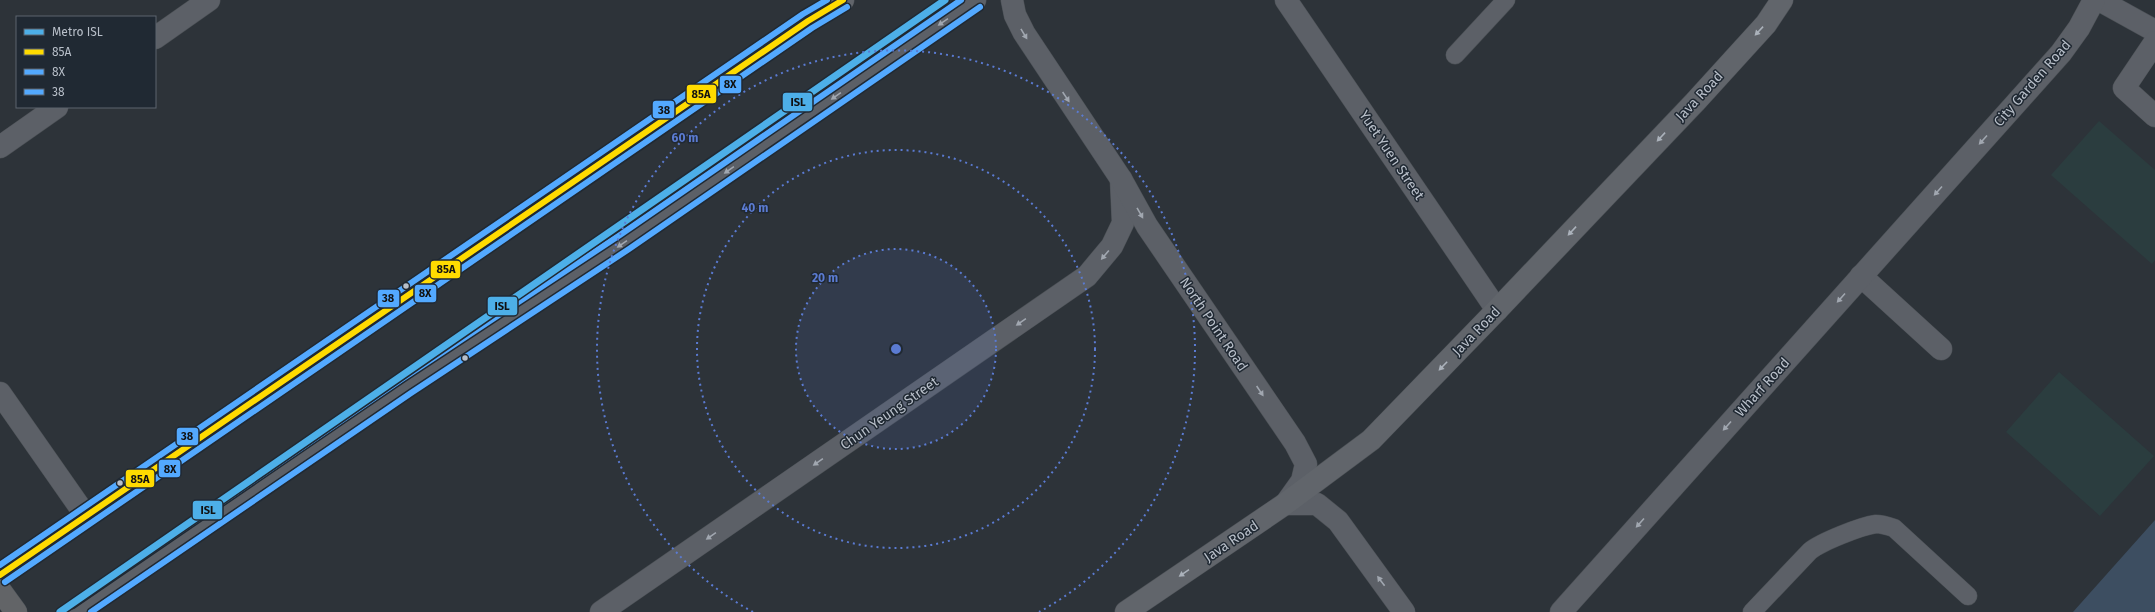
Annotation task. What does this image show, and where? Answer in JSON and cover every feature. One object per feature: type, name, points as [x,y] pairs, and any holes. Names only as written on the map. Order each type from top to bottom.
[{"type":"highway","points":[[0,590],[16,612]]},
{"type":"main road","points":[[0,575],[557,192],[808,21],[843,0]]},
{"type":"main road","name":"Java Road","points":[[1126,612],[1285,504],[1371,440],[1497,310],[1766,24],[1782,0]]},
{"type":"street","points":[[156,37],[208,0]]},
{"type":"street","points":[[77,612],[407,386],[624,242],[975,0]]},
{"type":"street","name":"North Point Road","points":[[1012,0],[1015,15],[1024,34],[1121,179],[1147,226],[1295,443],[1306,464],[1302,481],[1285,504]]},
{"type":"street","name":"Yuet Yuen Street","points":[[1286,0],[1497,310]]},
{"type":"street","name":"City Garden Road","points":[[1964,162],[2061,53],[2079,28],[2094,0]]},
{"type":"street","points":[[2099,0],[2155,31]]},
{"type":"street","points":[[2155,42],[2124,88],[2155,116]]},
{"type":"street","points":[[0,148],[56,108]]},
{"type":"street","name":"Wharf Road","points":[[1561,612],[1964,162]]},
{"type":"street","name":"Chun Yeung Street","points":[[601,612],[1087,276],[1112,246],[1123,222],[1121,179]]},
{"type":"street","points":[[1861,276],[1941,349]]},
{"type":"street","points":[[0,393],[86,516]]},
{"type":"street","points":[[1285,504],[1318,504],[1338,521],[1404,612]]},
{"type":"lane","points":[[1455,55],[1506,0]]},
{"type":"lane","points":[[1752,612],[1810,551],[1820,544],[1875,524],[1885,524],[1894,528],[1968,596]]},
{"type":"shaded area","points":[[2099,121],[2155,170],[2155,260],[2152,264],[2051,175]]},
{"type":"shaded area","points":[[2059,372],[2154,456],[2100,516],[2006,432]]},
{"type":"water","points":[[2155,520],[2155,612],[2073,612]]},
{"type":"metro line","name":"ISL","points":[[60,612],[945,0]]},
{"type":"transit line","name":"38","points":[[0,565],[803,14],[827,0]]},
{"type":"transit line","name":"85A","points":[[0,575],[808,21],[843,0]]},
{"type":"transit line","name":"38","points":[[72,605],[402,379],[620,235],[961,0]]},
{"type":"transit line","name":"8X","points":[[5,582],[812,28],[847,7]]},
{"type":"transit line","name":"8X","points":[[91,612],[411,393],[629,249],[980,7]]}]
